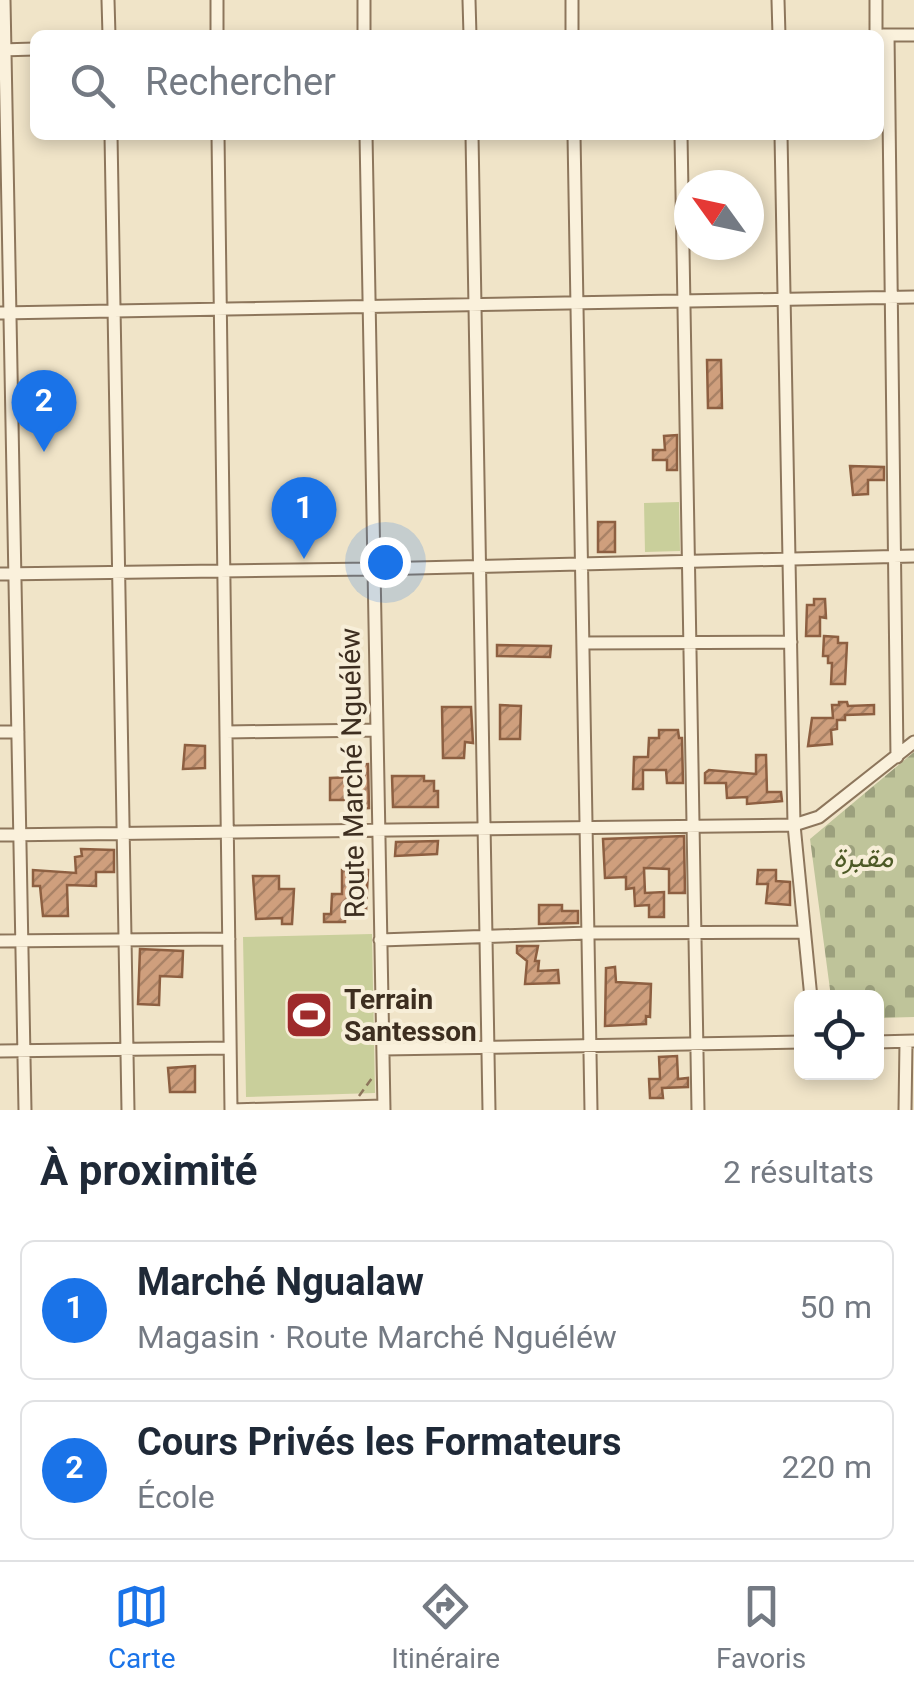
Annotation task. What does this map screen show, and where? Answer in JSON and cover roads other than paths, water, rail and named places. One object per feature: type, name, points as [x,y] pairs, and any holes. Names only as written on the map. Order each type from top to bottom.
[{"type":"street","points":[[4,0],[5,313],[15,574],[26,1110]]},
{"type":"street","points":[[108,0],[108,30]]},
{"type":"street","points":[[217,0],[217,30]]},
{"type":"street","points":[[364,0],[364,30]]},
{"type":"street","points":[[469,0],[470,30]]},
{"type":"street","points":[[572,0],[572,30]]},
{"type":"street","points":[[778,0],[779,30]]},
{"type":"street","points":[[876,0],[880,30]]},
{"type":"street","points":[[884,35],[914,35]]},
{"type":"street","points":[[3,50],[30,49]]},
{"type":"street","points":[[884,123],[897,757]]},
{"type":"street","points":[[110,140],[128,1110]]},
{"type":"street","points":[[218,140],[231,1110],[384,1108]]},
{"type":"street","name":"Route Marché Nguéléw","points":[[366,140],[384,1108]]},
{"type":"street","points":[[472,140],[488,1110]]},
{"type":"street","points":[[574,140],[591,1110]]},
{"type":"street","points":[[682,140],[698,1110]]},
{"type":"street","points":[[781,140],[794,824],[810,990]]},
{"type":"street","points":[[5,313],[914,297]]},
{"type":"street","points":[[0,574],[373,570],[914,556]]},
{"type":"street","points":[[583,643],[791,642]]},
{"type":"street","points":[[226,732],[376,730]]},
{"type":"street","points":[[0,732],[18,732]]},
{"type":"street","points":[[0,835],[794,824],[819,816],[914,742]]},
{"type":"street","points":[[380,940],[588,933],[802,932]]},
{"type":"street","points":[[0,941],[229,939]]},
{"type":"street","points":[[383,1055],[488,1046],[794,1042]]},
{"type":"street","points":[[884,1042],[910,1042],[905,1110]]},
{"type":"street","points":[[0,1050],[230,1048]]},
{"type":"place","name":"Cours Privés les Formateurs","points":[[44,452]]},
{"type":"place","name":"Marché Ngualaw","points":[[304,559]]},
{"type":"place","name":"Terrain Santesson","points":[[309,1015]]},
{"type":"park label","name":"مقبرة","points":[[863,857]]}]
